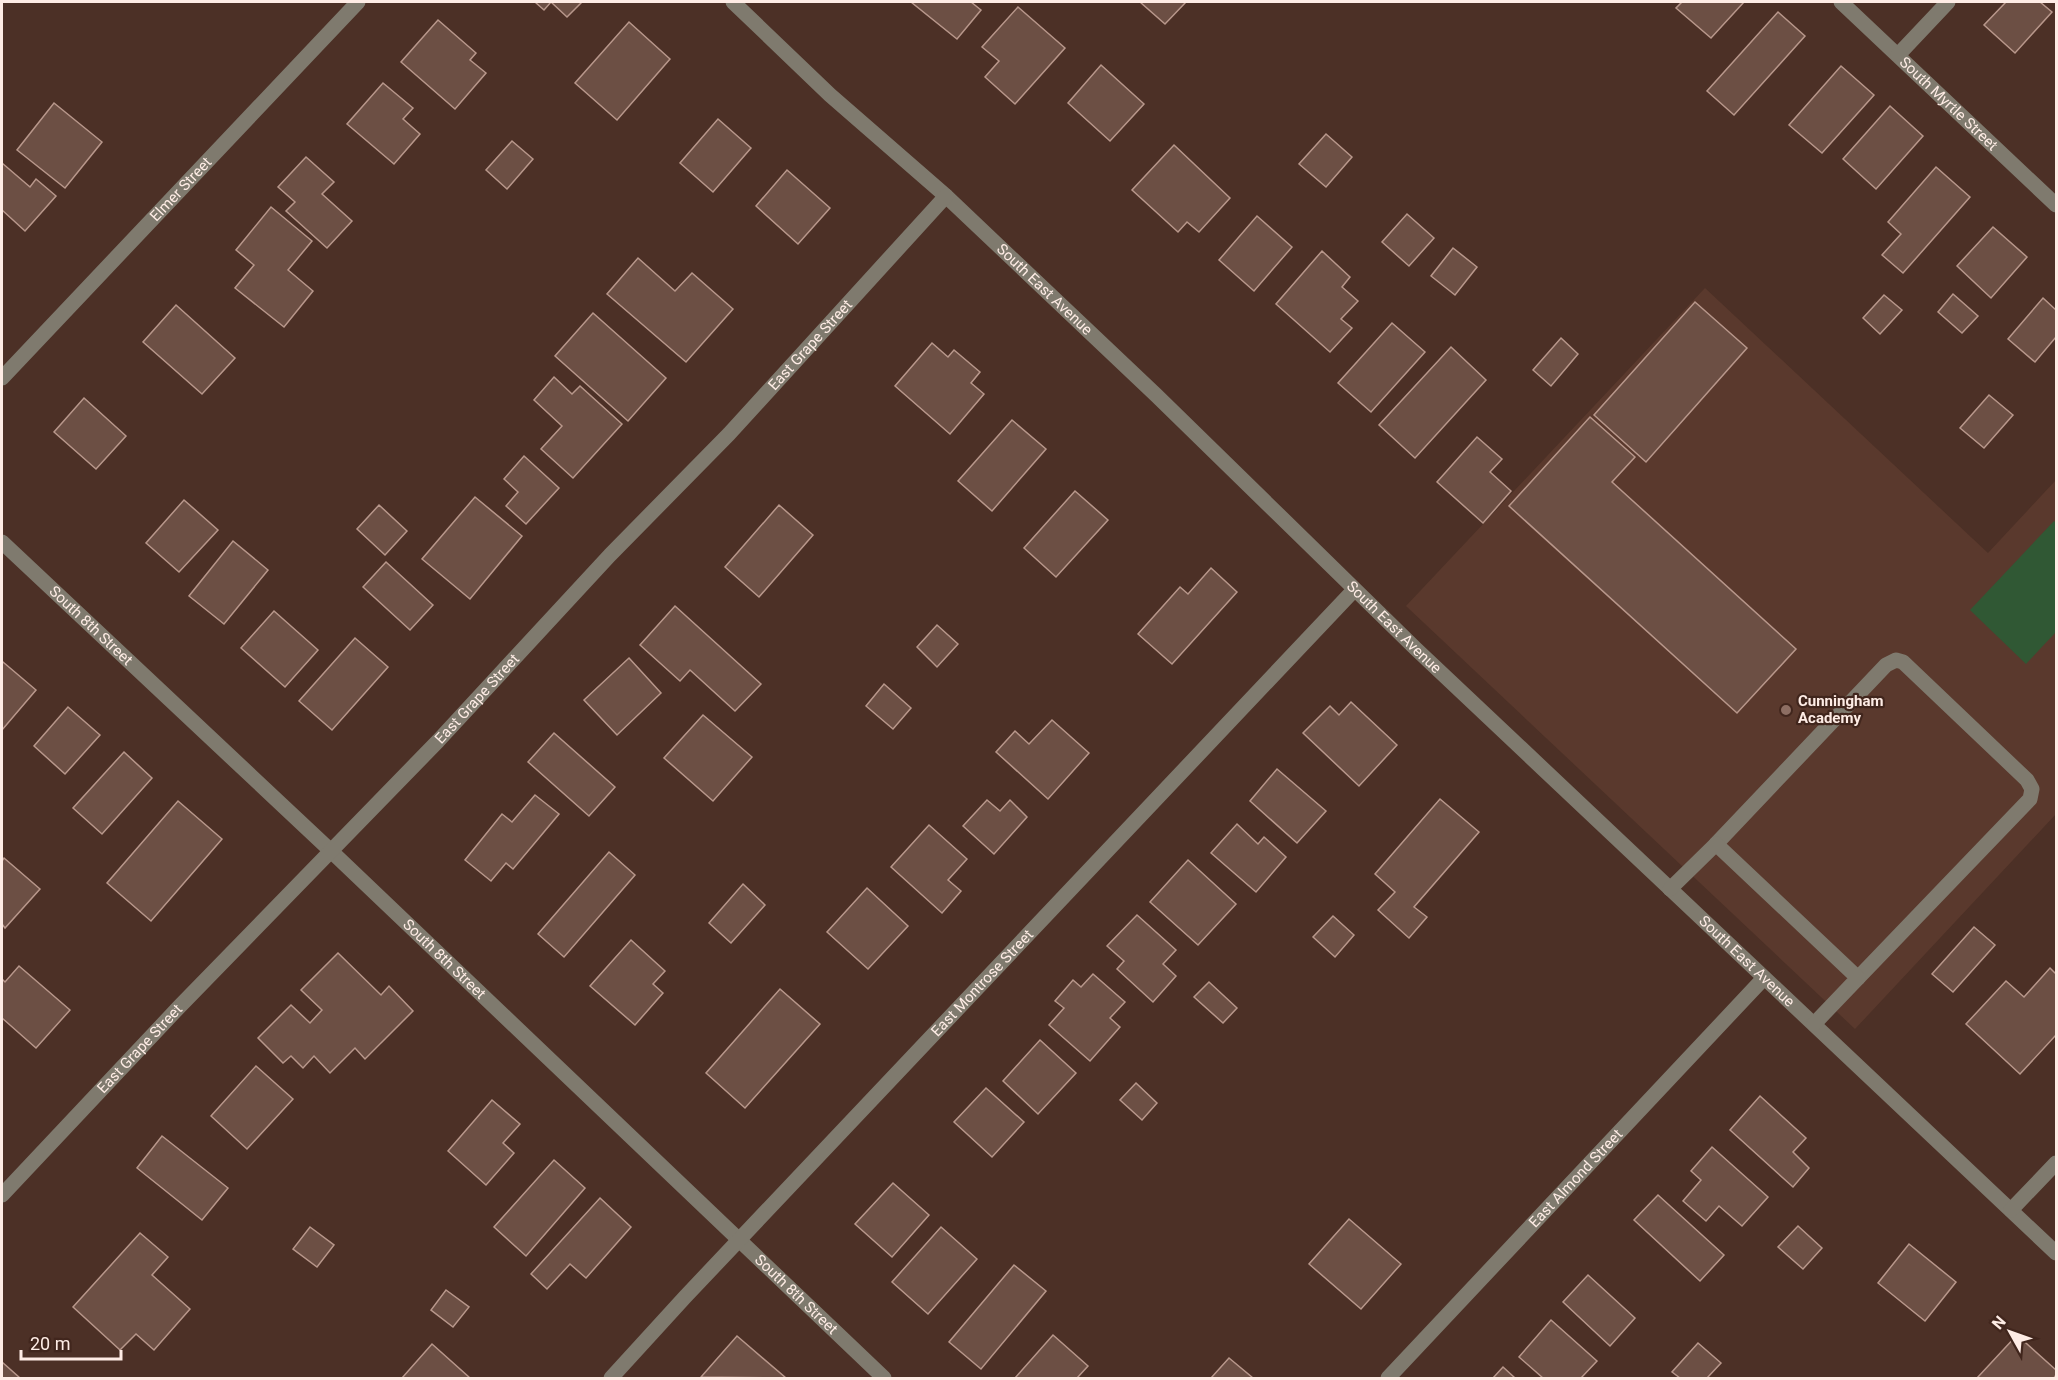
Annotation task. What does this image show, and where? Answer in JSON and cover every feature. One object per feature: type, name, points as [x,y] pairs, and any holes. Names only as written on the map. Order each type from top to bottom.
[{"type":"street","name":"Elmer Street","points":[[2,378],[358,2]]},
{"type":"street","name":"South East Avenue","points":[[733,2],[830,95],[946,196],[1156,394],[1354,590],[2056,1253]]},
{"type":"street","name":"South Myrtle Street","points":[[1841,2],[2056,205]]},
{"type":"street","points":[[1898,55],[1948,2]]},
{"type":"street","name":"East Grape Street","points":[[2,1195],[438,741],[610,555],[729,434],[946,196]]},
{"type":"street","name":"South 8th Street","points":[[2,542],[331,851],[884,1378]]},
{"type":"street","name":"East Montrose Street","points":[[610,1378],[1354,590]]},
{"type":"street","points":[[1670,889],[1716,844],[1886,665],[1896,660],[1903,662],[2027,780],[2032,789],[2030,799],[1814,1024]]},
{"type":"street","points":[[1716,844],[1858,978]]},
{"type":"street","name":"East Almond Street","points":[[1388,1378],[1764,978]]},
{"type":"street","points":[[2011,1210],[2056,1163]]},
{"type":"shaded area","name":"Cunningham Academy","points":[[1705,288],[1988,553],[2056,480],[2056,814],[1855,1029],[1406,606]]},
{"type":"green space","points":[[2054,521],[2056,523],[2056,632],[2026,664],[1970,610]]},
{"type":"building","points":[[535,2],[551,2],[544,10]]},
{"type":"building","points":[[551,2],[582,2],[567,17]]},
{"type":"building","points":[[911,2],[971,2],[981,10],[957,39]]},
{"type":"building","points":[[1140,2],[1186,2],[1165,24]]},
{"type":"building","points":[[1682,2],[1744,2],[1711,38],[1676,8]]},
{"type":"building","points":[[2006,2],[2040,2],[2052,12],[2015,53],[1984,25]]},
{"type":"building","points":[[1018,7],[1065,48],[1015,104],[985,77],[999,61],[982,47]]},
{"type":"building","points":[[1778,12],[1805,36],[1734,115],[1707,91]]},
{"type":"building","points":[[438,20],[476,53],[470,60],[486,73],[455,109],[401,62]]},
{"type":"building","points":[[629,22],[670,59],[617,120],[575,83]]},
{"type":"building","points":[[1101,65],[1144,104],[1110,141],[1068,103]]},
{"type":"building","points":[[1841,66],[1874,95],[1822,153],[1789,125]]},
{"type":"building","points":[[383,83],[413,108],[403,119],[420,134],[394,164],[347,124]]},
{"type":"building","points":[[54,103],[102,142],[65,188],[17,150]]},
{"type":"building","points":[[1890,106],[1923,136],[1876,189],[1843,159]]},
{"type":"building","points":[[718,119],[751,148],[713,192],[680,163]]},
{"type":"building","points":[[1326,134],[1352,157],[1326,187],[1299,164]]},
{"type":"building","points":[[512,141],[533,159],[507,189],[486,170]]},
{"type":"building","points":[[1174,145],[1230,198],[1199,232],[1187,222],[1178,232],[1132,190]]},
{"type":"building","points":[[306,157],[334,182],[322,194],[352,221],[327,248],[286,211],[295,202],[278,187]]},
{"type":"building","points":[[2,163],[30,187],[36,179],[56,196],[25,231],[2,210]]},
{"type":"building","points":[[1936,167],[1970,197],[1903,273],[1882,255],[1901,234],[1888,222]]},
{"type":"building","points":[[787,170],[830,208],[798,244],[756,206]]},
{"type":"building","points":[[271,207],[312,241],[288,270],[313,291],[284,327],[235,288],[254,265],[236,250]]},
{"type":"building","points":[[1407,214],[1434,238],[1409,266],[1382,242]]},
{"type":"building","points":[[1257,216],[1292,247],[1254,291],[1219,260]]},
{"type":"building","points":[[1993,227],[2027,257],[1991,298],[1957,266]]},
{"type":"building","points":[[1453,248],[1477,267],[1455,295],[1431,276]]},
{"type":"building","points":[[1322,251],[1350,277],[1342,287],[1358,301],[1341,319],[1352,328],[1330,352],[1276,304]]},
{"type":"building","points":[[638,258],[675,291],[692,273],[733,309],[686,362],[607,294]]},
{"type":"building","points":[[1953,294],[1978,316],[1962,333],[1938,312]]},
{"type":"building","points":[[1884,295],[1902,310],[1880,334],[1863,318]]},
{"type":"building","points":[[2043,298],[2056,310],[2056,337],[2035,362],[2008,339]]},
{"type":"building","points":[[1695,302],[1747,348],[1646,462],[1594,415]]},
{"type":"building","points":[[176,305],[235,358],[202,394],[143,342]]},
{"type":"building","points":[[593,313],[666,378],[628,421],[555,356]]},
{"type":"building","points":[[1392,323],[1425,352],[1371,412],[1338,383]]},
{"type":"building","points":[[1561,338],[1578,354],[1551,386],[1533,370]]},
{"type":"building","points":[[932,343],[948,357],[954,350],[980,372],[971,383],[984,394],[950,434],[895,386]]},
{"type":"building","points":[[1451,347],[1486,380],[1415,458],[1379,425]]},
{"type":"building","points":[[554,377],[572,394],[580,386],[622,424],[573,478],[541,449],[562,426],[534,400]]},
{"type":"building","points":[[1989,395],[2013,415],[1984,448],[1960,428]]},
{"type":"building","points":[[84,398],[126,436],[96,469],[54,432]]},
{"type":"building","points":[[1590,417],[1635,457],[1612,482],[1796,649],[1737,713],[1509,506]]},
{"type":"building","points":[[1012,420],[1046,449],[992,511],[958,481]]},
{"type":"building","points":[[1477,437],[1502,459],[1490,472],[1511,491],[1483,523],[1437,482]]},
{"type":"building","points":[[524,456],[559,488],[526,524],[506,506],[518,492],[504,479]]},
{"type":"building","points":[[1075,491],[1108,520],[1056,577],[1024,548]]},
{"type":"building","points":[[475,497],[522,536],[470,599],[422,559]]},
{"type":"building","points":[[184,500],[218,530],[179,572],[146,543]]},
{"type":"building","points":[[379,505],[407,531],[385,555],[357,529]]},
{"type":"building","points":[[779,505],[813,535],[759,597],[725,567]]},
{"type":"building","points":[[233,541],[268,570],[224,624],[189,596]]},
{"type":"building","points":[[386,562],[433,605],[410,630],[363,587]]},
{"type":"building","points":[[1211,568],[1237,592],[1172,664],[1138,634],[1180,587],[1188,594]]},
{"type":"building","points":[[675,606],[761,684],[735,711],[690,670],[680,681],[640,645]]},
{"type":"building","points":[[274,611],[318,650],[285,687],[241,648]]},
{"type":"building","points":[[937,625],[958,644],[937,667],[917,647]]},
{"type":"building","points":[[355,638],[388,667],[332,730],[299,701]]},
{"type":"building","points":[[629,658],[661,693],[617,735],[584,700]]},
{"type":"building","points":[[3,662],[36,690],[2,730],[2,664]]},
{"type":"building","points":[[884,684],[911,708],[893,729],[866,706]]},
{"type":"building","points":[[1351,702],[1397,745],[1359,786],[1303,733],[1330,706],[1339,715]]},
{"type":"building","points":[[68,707],[100,735],[65,774],[34,746]]},
{"type":"building","points":[[703,715],[752,757],[713,801],[664,758]]},
{"type":"building","points":[[1052,720],[1089,753],[1048,799],[996,752],[1015,731],[1029,744]]},
{"type":"building","points":[[554,733],[615,787],[589,816],[528,762]]},
{"type":"building","points":[[124,752],[152,778],[102,834],[73,808]]},
{"type":"building","points":[[1277,769],[1326,811],[1297,843],[1250,801]]},
{"type":"building","points":[[535,795],[559,814],[513,869],[506,863],[491,881],[465,860],[502,814],[512,822]]},
{"type":"building","points":[[1440,799],[1479,832],[1414,907],[1427,917],[1409,938],[1378,910],[1395,892],[1375,874]]},
{"type":"building","points":[[987,800],[1000,811],[1010,800],[1027,817],[994,854],[963,826]]},
{"type":"building","points":[[178,801],[222,839],[151,921],[107,883]]},
{"type":"building","points":[[1237,824],[1258,844],[1264,837],[1286,857],[1256,892],[1211,853]]},
{"type":"building","points":[[929,825],[967,859],[948,880],[961,891],[942,913],[891,867]]},
{"type":"building","points":[[609,852],[635,875],[564,957],[538,934]]},
{"type":"building","points":[[4,858],[40,889],[5,928],[2,924],[2,861]]},
{"type":"building","points":[[1188,860],[1236,904],[1198,945],[1150,902]]},
{"type":"building","points":[[743,884],[765,905],[731,943],[709,923]]},
{"type":"building","points":[[867,888],[908,926],[868,969],[827,932]]},
{"type":"building","points":[[1137,915],[1176,950],[1163,964],[1176,976],[1153,1002],[1117,969],[1124,961],[1107,946]]},
{"type":"building","points":[[1333,916],[1354,935],[1335,957],[1313,937]]},
{"type":"building","points":[[1974,927],[1995,945],[1953,992],[1932,974]]},
{"type":"building","points":[[631,940],[665,971],[653,984],[663,993],[635,1025],[590,986]]},
{"type":"building","points":[[338,953],[381,995],[389,986],[413,1011],[365,1059],[355,1048],[330,1073],[314,1056],[303,1068],[291,1056],[283,1063],[258,1038],[291,1005],[310,1023],[322,1010],[301,990]]},
{"type":"building","points":[[19,966],[70,1010],[36,1048],[2,1018],[2,979],[5,982]]},
{"type":"building","points":[[2050,968],[2056,974],[2056,1035],[2020,1074],[1966,1024],[2006,981],[2024,997]]},
{"type":"building","points":[[1093,974],[1125,1002],[1110,1018],[1120,1027],[1090,1061],[1049,1025],[1064,1008],[1055,1001],[1073,980],[1081,987]]},
{"type":"building","points":[[1209,982],[1237,1008],[1223,1023],[1194,997]]},
{"type":"building","points":[[780,989],[820,1024],[745,1108],[706,1073]]},
{"type":"building","points":[[1040,1040],[1076,1073],[1038,1114],[1003,1081]]},
{"type":"building","points":[[256,1066],[293,1099],[247,1149],[211,1116]]},
{"type":"building","points":[[1136,1083],[1157,1103],[1142,1120],[1120,1100]]},
{"type":"building","points":[[986,1088],[1024,1122],[992,1157],[954,1122]]},
{"type":"building","points":[[1760,1096],[1806,1138],[1793,1152],[1809,1168],[1793,1187],[1730,1130]]},
{"type":"building","points":[[492,1100],[520,1124],[503,1143],[514,1153],[486,1185],[448,1151]]},
{"type":"building","points":[[162,1136],[228,1188],[202,1220],[137,1168]]},
{"type":"building","points":[[1712,1147],[1768,1197],[1742,1226],[1719,1206],[1706,1221],[1683,1201],[1701,1180],[1691,1171]]},
{"type":"building","points":[[554,1160],[585,1188],[526,1256],[494,1227]]},
{"type":"building","points":[[893,1183],[929,1215],[892,1257],[855,1224]]},
{"type":"building","points":[[1658,1195],[1724,1255],[1700,1281],[1634,1220]]},
{"type":"building","points":[[600,1198],[631,1227],[586,1278],[570,1264],[547,1289],[531,1274]]},
{"type":"building","points":[[1349,1219],[1401,1264],[1361,1309],[1309,1264]]},
{"type":"building","points":[[1798,1226],[1822,1248],[1803,1269],[1778,1247]]},
{"type":"building","points":[[310,1227],[334,1245],[317,1267],[293,1249]]},
{"type":"building","points":[[941,1227],[977,1259],[928,1314],[892,1282]]},
{"type":"building","points":[[140,1233],[168,1257],[152,1275],[190,1309],[154,1350],[136,1334],[120,1350],[73,1307]]},
{"type":"building","points":[[1909,1244],[1956,1282],[1925,1321],[1878,1283]]},
{"type":"building","points":[[1014,1265],[1046,1291],[981,1369],[949,1342]]},
{"type":"building","points":[[1588,1275],[1635,1318],[1610,1346],[1563,1302]]},
{"type":"building","points":[[446,1290],[469,1307],[453,1327],[431,1310]]},
{"type":"building","points":[[1551,1320],[1597,1361],[1581,1378],[1543,1378],[1519,1357]]},
{"type":"building","points":[[1053,1335],[1088,1366],[1077,1378],[1015,1378]]},
{"type":"building","points":[[2017,1335],[2056,1370],[2054,1378],[1977,1378]]},
{"type":"building","points":[[737,1336],[786,1378],[701,1377]]},
{"type":"building","points":[[1698,1343],[1721,1363],[1707,1378],[1680,1378],[1672,1372]]},
{"type":"building","points":[[432,1344],[470,1378],[402,1378]]},
{"type":"building","points":[[1229,1358],[1253,1378],[1211,1378]]},
{"type":"building","points":[[2,1362],[20,1378],[2,1378]]},
{"type":"building","points":[[1503,1367],[1515,1378],[1493,1378]]},
{"type":"place","name":"Cunningham Academy","points":[[1786,710]]}]
